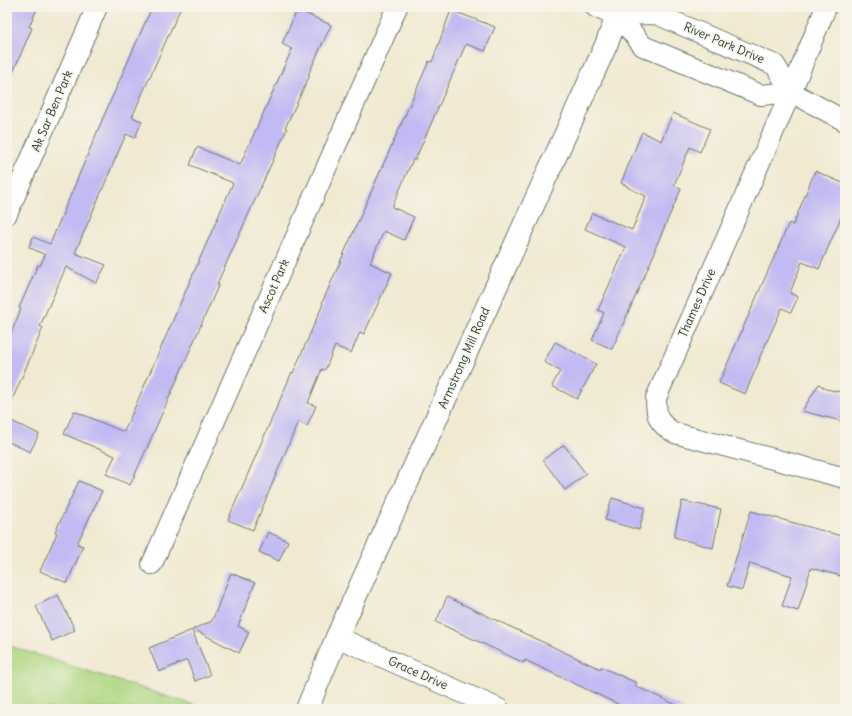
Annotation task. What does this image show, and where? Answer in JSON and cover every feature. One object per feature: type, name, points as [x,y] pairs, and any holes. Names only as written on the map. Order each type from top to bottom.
[{"type":"main road","name":"River Park Drive","points":[[597,7],[620,11]]},
{"type":"main road","name":"Armstrong Mill Road","points":[[307,709],[337,637],[606,45],[620,11]]},
{"type":"street","name":"Ak Sar Ben Park","points":[[7,214],[97,7]]},
{"type":"street","name":"Ascot Park","points":[[152,564],[397,7]]},
{"type":"street","name":"Thames Drive","points":[[826,7],[791,92],[656,398],[656,410],[658,420],[665,428],[675,433],[845,478]]},
{"type":"street","points":[[620,11],[643,46],[761,96],[791,92],[845,121]]},
{"type":"street","name":"River Park Drive","points":[[620,11],[656,14],[775,65],[791,92]]},
{"type":"street","name":"Grace Drive","points":[[337,637],[500,709]]},
{"type":"green space","points":[[7,645],[206,709],[7,709]]},
{"type":"building","points":[[7,7],[38,7],[29,27],[32,28],[7,86]]},
{"type":"building","points":[[152,7],[181,7],[132,117],[142,121],[135,138],[126,134],[75,253],[106,265],[96,283],[66,267],[40,326],[43,328],[7,412],[7,343],[21,309],[19,308],[38,265],[40,266],[45,255],[29,247],[33,237],[50,244]]},
{"type":"building","points":[[298,10],[331,25],[308,75],[310,75],[285,128],[287,129],[217,284],[219,284],[130,485],[106,474],[115,456],[64,434],[74,411],[124,432],[233,183],[190,165],[197,147],[240,165],[292,49],[282,44]]},
{"type":"building","points":[[451,10],[495,27],[485,51],[466,44],[415,160],[413,159],[392,207],[414,217],[404,240],[384,231],[370,263],[392,273],[364,334],[360,332],[351,353],[335,346],[325,370],[322,369],[308,403],[316,406],[307,426],[298,422],[253,530],[228,520],[429,61],[432,62]]},
{"type":"building","points":[[673,113],[710,129],[700,152],[690,147],[674,185],[681,189],[612,349],[592,340],[604,313],[598,310],[626,247],[585,229],[592,213],[632,230],[646,196],[621,183],[642,132],[661,141]]},
{"type":"building","points":[[815,171],[845,184],[845,208],[819,269],[802,262],[790,293],[798,297],[791,312],[782,308],[745,394],[719,383],[789,223],[793,225]]},
{"type":"building","points":[[555,342],[596,364],[577,399],[552,386],[560,371],[544,362]]},
{"type":"building","points":[[819,384],[826,389],[845,393],[845,422],[802,411]]},
{"type":"building","points":[[7,419],[39,434],[30,452],[7,441]]},
{"type":"building","points":[[564,445],[586,474],[565,490],[543,460]]},
{"type":"building","points":[[79,481],[102,491],[77,544],[83,546],[67,583],[40,571],[57,533],[55,532]]},
{"type":"building","points":[[612,498],[645,508],[639,530],[605,520]]},
{"type":"building","points":[[682,501],[721,509],[713,548],[674,537]]},
{"type":"building","points":[[751,511],[845,537],[845,577],[811,568],[798,611],[782,606],[792,576],[750,563],[742,590],[727,586]]},
{"type":"building","points":[[268,532],[288,541],[279,561],[259,552]]},
{"type":"building","points":[[231,573],[255,583],[238,626],[249,632],[239,653],[193,629],[212,621]]},
{"type":"building","points":[[58,595],[75,630],[52,641],[36,606]]},
{"type":"building","points":[[447,597],[600,669],[601,667],[637,683],[635,686],[685,709],[635,709],[627,706],[626,708],[525,660],[524,663],[436,622]]},
{"type":"building","points":[[192,630],[210,675],[195,681],[187,660],[159,672],[149,648]]}]
